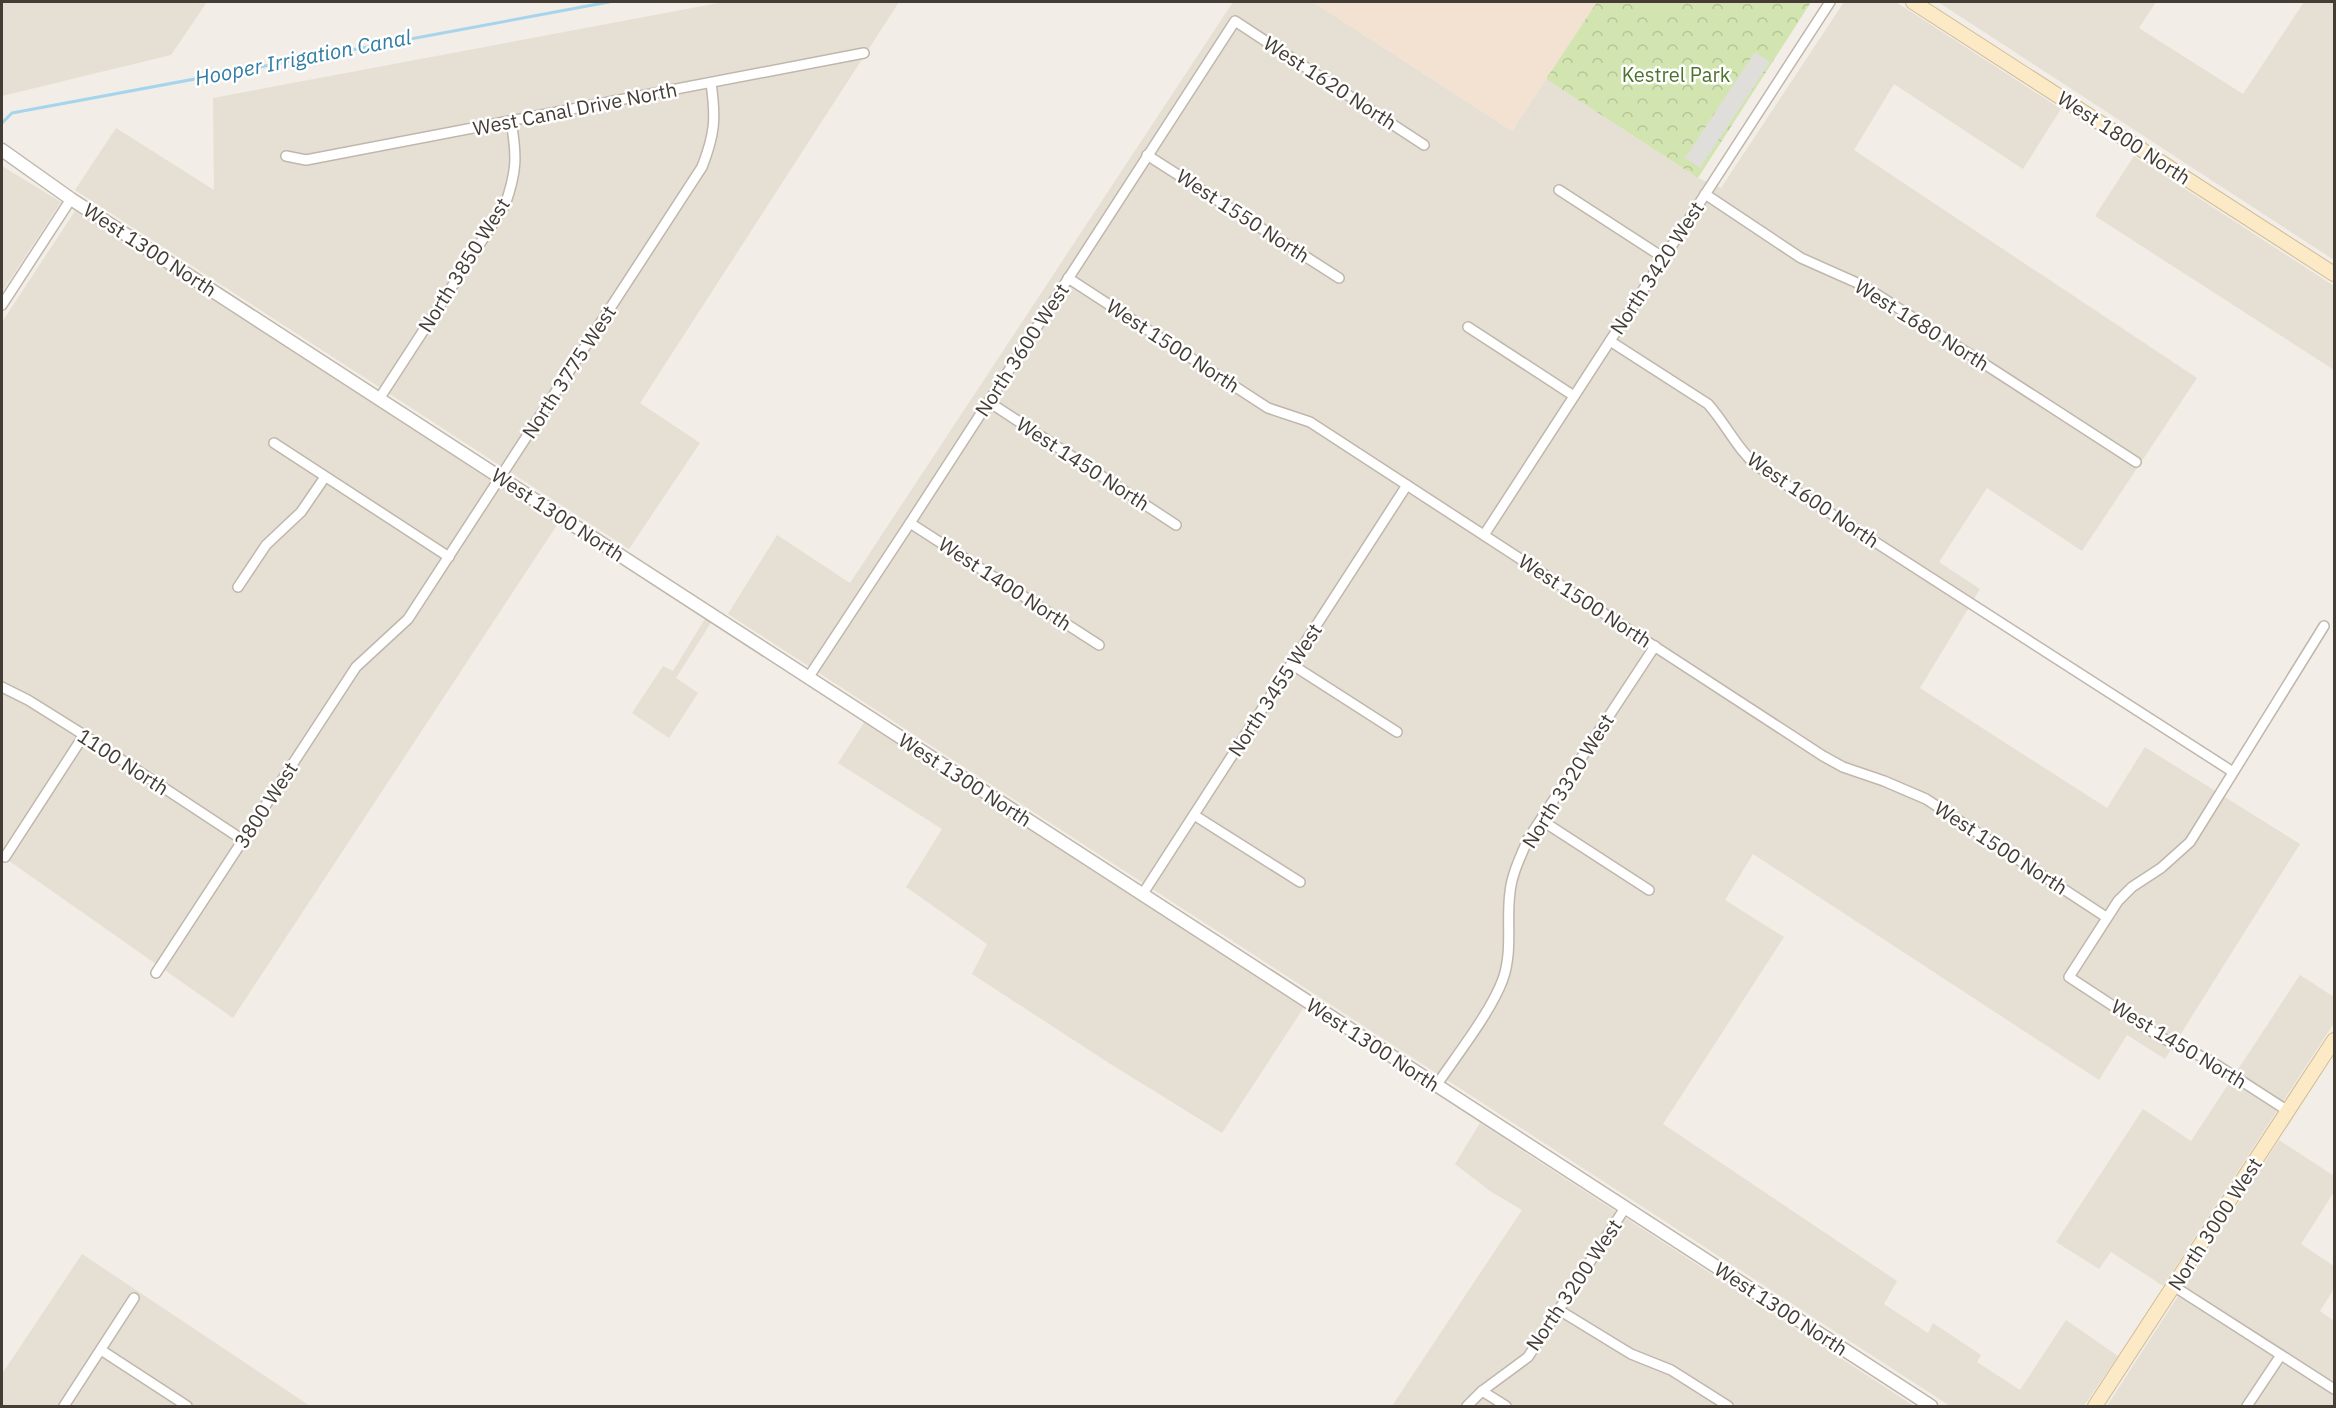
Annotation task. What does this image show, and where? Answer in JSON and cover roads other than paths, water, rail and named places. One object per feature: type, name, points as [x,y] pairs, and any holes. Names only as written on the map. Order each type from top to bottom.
[{"type":"main road","name":"West 1800 North","points":[[1913,2],[2334,274]]},
{"type":"main road","name":"North 3000 West","points":[[2095,1407],[2334,1040]]},
{"type":"street","name":"North 3420 West","points":[[1484,535],[1830,2]]},
{"type":"street","name":"West 1620 North","points":[[1235,21],[1424,145]]},
{"type":"street","name":"North 3600 West","points":[[808,678],[1235,21]]},
{"type":"street","name":"West Canal Drive North","points":[[286,156],[306,160],[864,53]]},
{"type":"street","name":"North 3775 West","points":[[382,643],[408,619],[702,168],[712,143],[715,116],[711,82]]},
{"type":"street","name":"North 3850 West","points":[[379,399],[505,205],[514,178],[516,150],[511,121]]},
{"type":"street","name":"West 1300 North","points":[[2,150],[71,199],[1931,1407]]},
{"type":"street","name":"West 1550 North","points":[[1147,155],[1339,278]]},
{"type":"street","points":[[1559,190],[1664,258]]},
{"type":"street","name":"West 1680 North","points":[[1705,194],[1801,258],[1863,286],[2136,462]]},
{"type":"street","points":[[2,305],[71,199]]},
{"type":"street","name":"West 1500 North","points":[[1068,278],[1268,408],[1310,422],[1822,756],[1843,767],[1926,799],[2106,917]]},
{"type":"street","points":[[1468,327],[1574,396]]},
{"type":"street","name":"West 1600 North","points":[[1610,341],[1708,404],[1720,418],[1743,454],[1757,466],[2233,772]]},
{"type":"street","name":"West 1450 North","points":[[989,402],[1176,525]]},
{"type":"street","points":[[274,443],[449,557]]},
{"type":"street","points":[[238,587],[266,545],[301,512],[325,477]]},
{"type":"street","name":"North 3455 West","points":[[1142,895],[1407,485]]},
{"type":"street","name":"West 1400 North","points":[[910,523],[1099,645]]},
{"type":"street","points":[[2106,917],[2132,887],[2161,868],[2190,842],[2324,626]]},
{"type":"street","name":"3800 West","points":[[156,973],[356,667],[382,643]]},
{"type":"street","name":"North 3320 West","points":[[1436,1086],[1492,1002],[1503,980],[1508,955],[1510,890],[1518,861],[1541,820],[1655,646]]},
{"type":"street","points":[[1292,664],[1397,732]]},
{"type":"street","name":"1100 North","points":[[2,687],[28,700],[84,735],[243,840]]},
{"type":"street","points":[[5,857],[84,735]]},
{"type":"street","points":[[1194,814],[1300,882]]},
{"type":"street","points":[[1541,820],[1648,890]]},
{"type":"street","name":"West 1450 North","points":[[2106,917],[2069,977],[2162,1038],[2209,1060],[2288,1112]]},
{"type":"street","name":"North 3200 West","points":[[1467,1407],[1482,1391],[1528,1357],[1625,1208]]},
{"type":"street","points":[[2175,1287],[2334,1389]]},
{"type":"street","points":[[64,1407],[135,1298]]},
{"type":"street","points":[[1559,1310],[1631,1354],[1671,1370],[1728,1407]]},
{"type":"street","points":[[101,1350],[187,1407]]},
{"type":"street","points":[[2247,1407],[2282,1356]]},
{"type":"street","points":[[1482,1391],[1506,1407]]},
{"type":"waterway","name":"Hooper Irrigation Canal","points":[[2,123],[12,113],[609,2]]},
{"type":"park label","name":"Kestrel Park","points":[[1676,75]]}]
